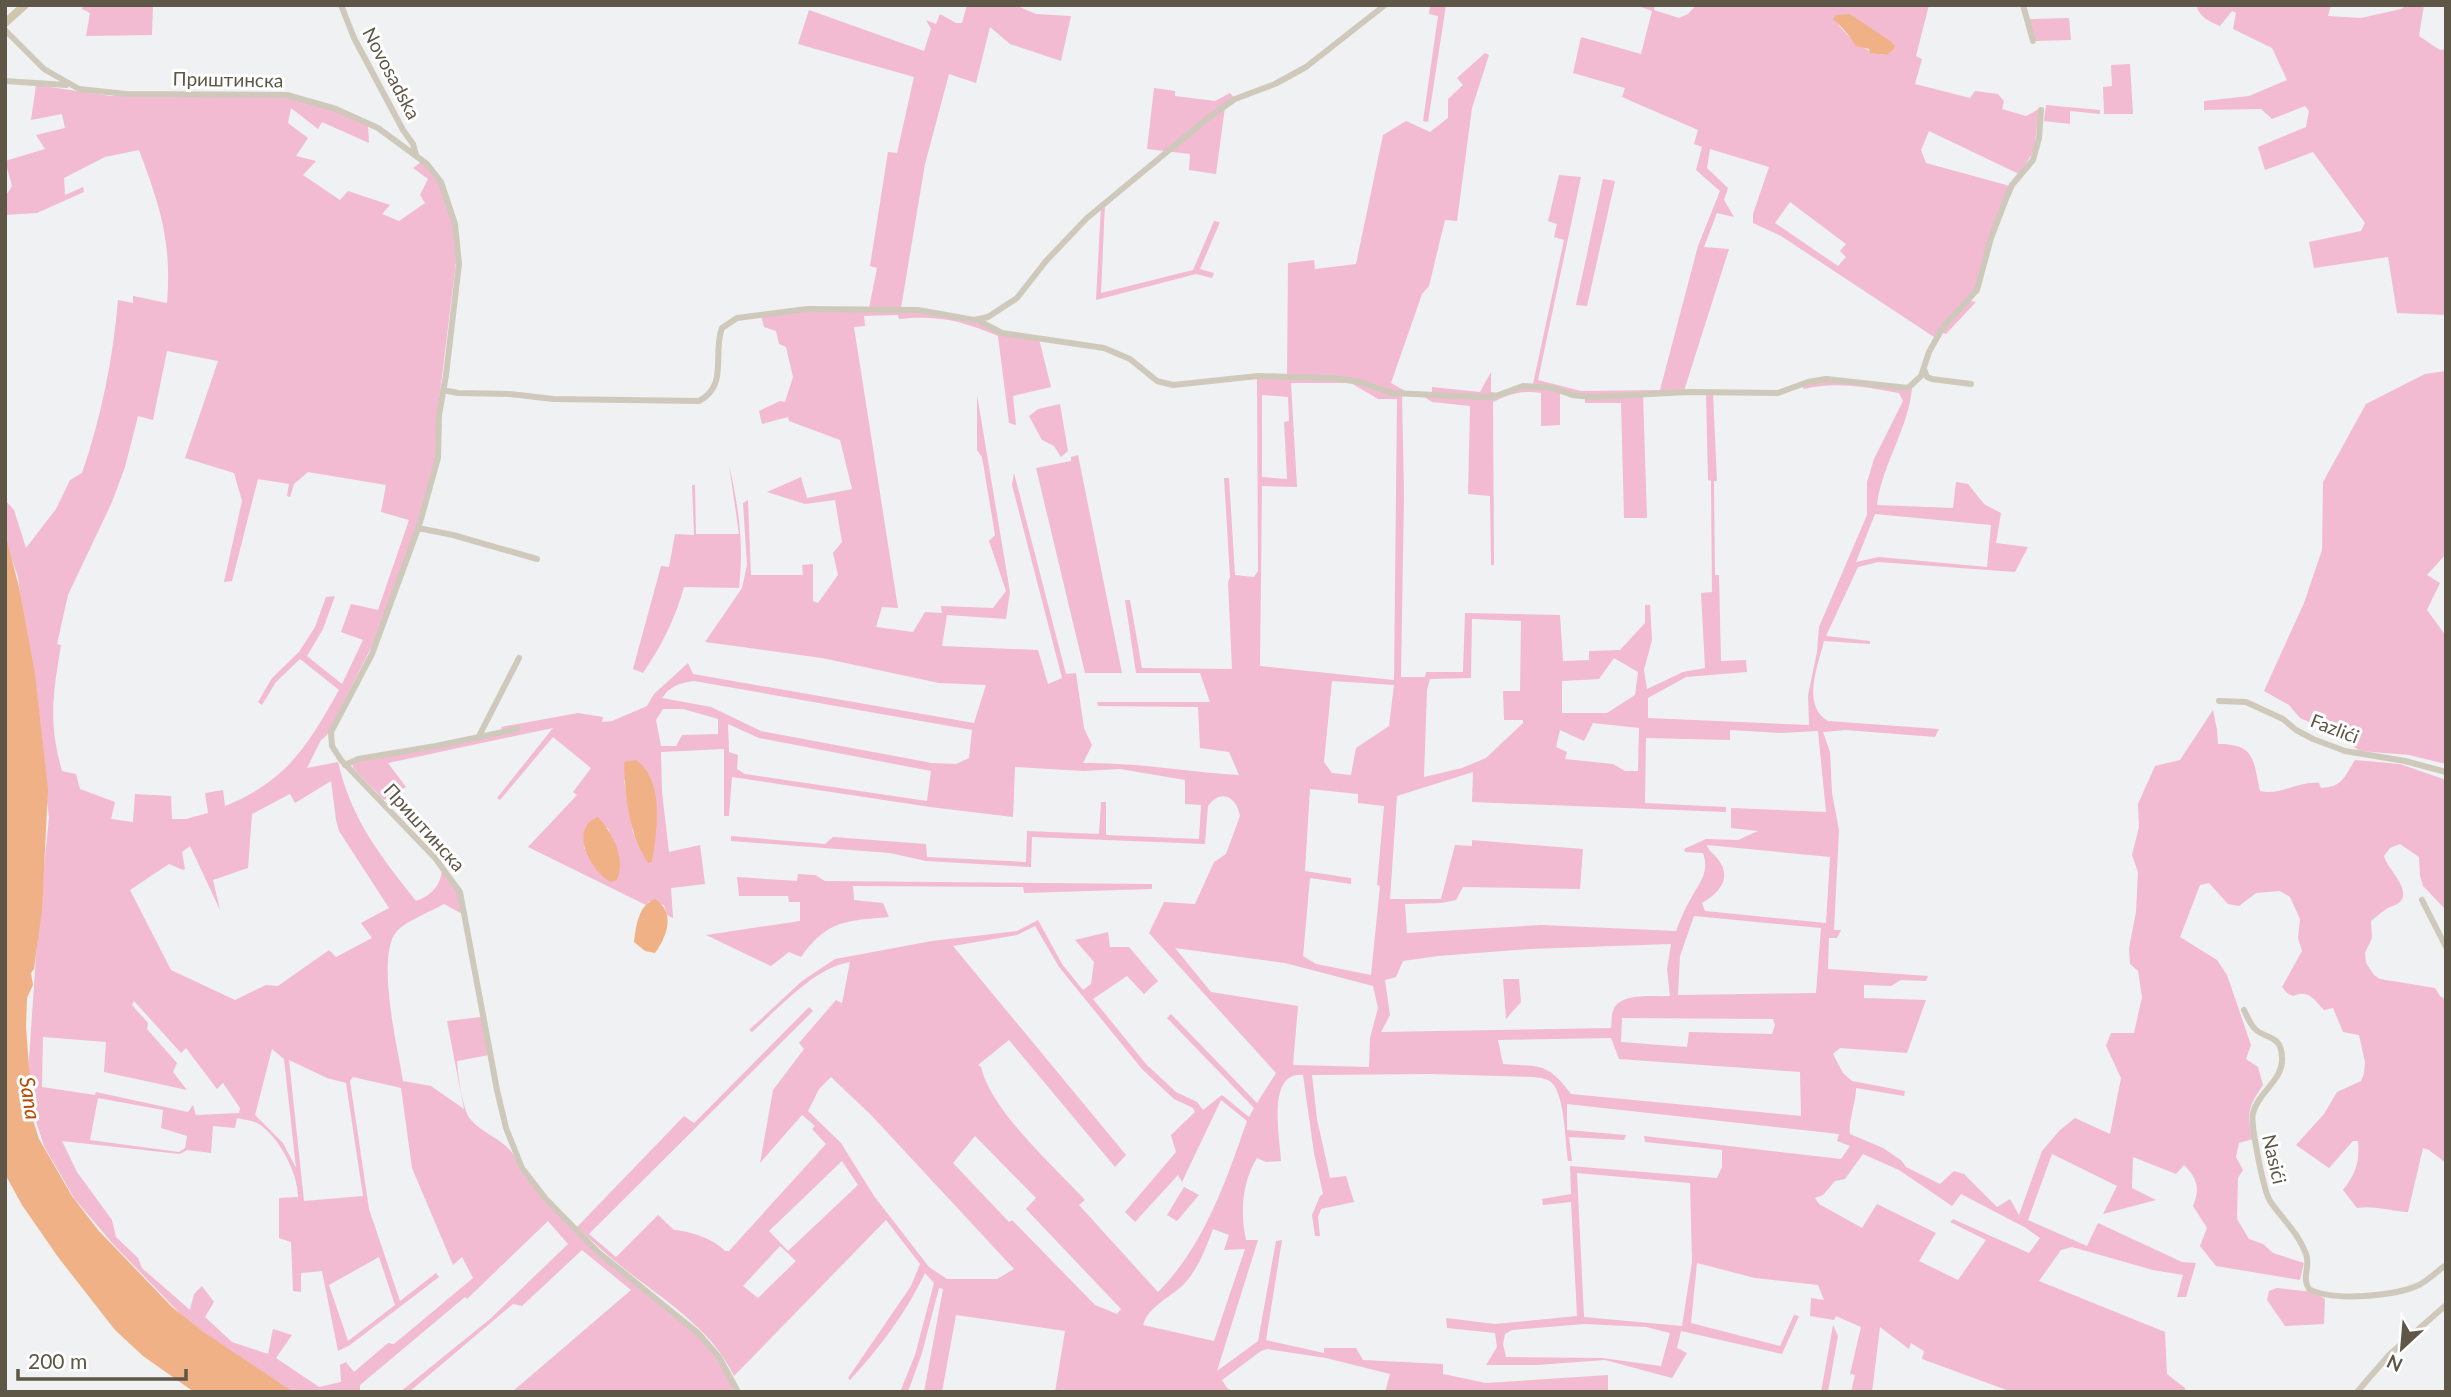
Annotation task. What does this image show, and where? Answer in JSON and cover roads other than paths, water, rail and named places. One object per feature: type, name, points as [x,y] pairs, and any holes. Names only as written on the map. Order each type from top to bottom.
[{"type":"main road","points":[[5,23],[25,5]]},
{"type":"street","name":"Novosadska","points":[[341,5],[355,38],[413,144],[416,155]]},
{"type":"street","points":[[979,321],[1017,298],[1046,261],[1087,218],[1208,118],[1235,99],[1275,84],[1306,67],[1385,5]]},
{"type":"street","points":[[2023,5],[2033,41]]},
{"type":"street","name":"Приштинска","points":[[5,30],[44,69],[71,86]]},
{"type":"street","points":[[5,41],[17,44]]},
{"type":"street","name":"Приштинска","points":[[5,81],[126,94],[264,93],[299,97],[365,121],[416,155],[441,182],[452,210],[457,236],[458,286],[439,415],[438,458],[418,528],[372,654],[331,732],[332,746],[345,765],[435,858],[460,892],[497,1090],[514,1151],[533,1184],[579,1234],[614,1266],[698,1332],[719,1357],[738,1392]]},
{"type":"street","points":[[443,390],[553,399],[693,401],[704,398],[715,387],[722,328],[737,318],[807,309],[918,310],[979,321],[1002,333],[1104,348],[1129,359],[1157,381],[1173,385],[1243,377],[1321,378],[1353,380],[1385,392],[1488,397],[1516,387],[1534,386],[1592,397],[1689,392],[1779,393],[1808,382],[1826,379],[1903,388],[1912,386],[1919,379],[1937,335],[1974,295],[1981,282],[1986,253],[2006,199],[2012,185],[2033,160],[2039,138],[2041,110]]},
{"type":"street","points":[[1924,369],[1927,377],[1932,379],[1971,384]]},
{"type":"street","points":[[418,528],[537,559]]},
{"type":"street","points":[[479,736],[519,658]]},
{"type":"street","name":"Fazlići","points":[[2219,701],[2246,702],[2283,719],[2296,730],[2314,739],[2345,751],[2405,761],[2446,772]]},
{"type":"street","points":[[345,765],[358,759],[517,729]]},
{"type":"street","points":[[2422,900],[2446,947]]},
{"type":"street","name":"Nasići","points":[[2244,1010],[2254,1029],[2276,1041],[2281,1051],[2280,1070],[2254,1108],[2252,1127],[2267,1195],[2292,1226],[2307,1256],[2304,1276],[2306,1286],[2323,1296],[2374,1295],[2417,1286],[2446,1265]]},
{"type":"street","points":[[2357,1392],[2389,1355],[2446,1305]]},
{"type":"water","points":[[1850,14],[1890,41],[1895,46],[1894,49],[1887,55],[1870,53],[1869,49],[1856,46],[1833,19],[1836,15]]},
{"type":"water","name":"Sana","points":[[5,533],[19,587],[35,674],[48,789],[42,910],[34,969],[31,973],[33,985],[27,998],[26,1027],[33,1120],[39,1139],[72,1196],[98,1230],[172,1307],[202,1331],[293,1392],[194,1392],[143,1356],[115,1330],[58,1257],[22,1205],[5,1174]]},
{"type":"water","points":[[636,760],[651,780],[657,807],[652,862],[648,863],[636,840],[627,802],[624,762]]},
{"type":"water","points":[[598,817],[609,831],[619,855],[617,880],[611,882],[590,860],[583,840],[584,830],[589,822]]},
{"type":"water","points":[[655,899],[666,911],[667,925],[655,953],[645,951],[634,942],[641,911]]}]
